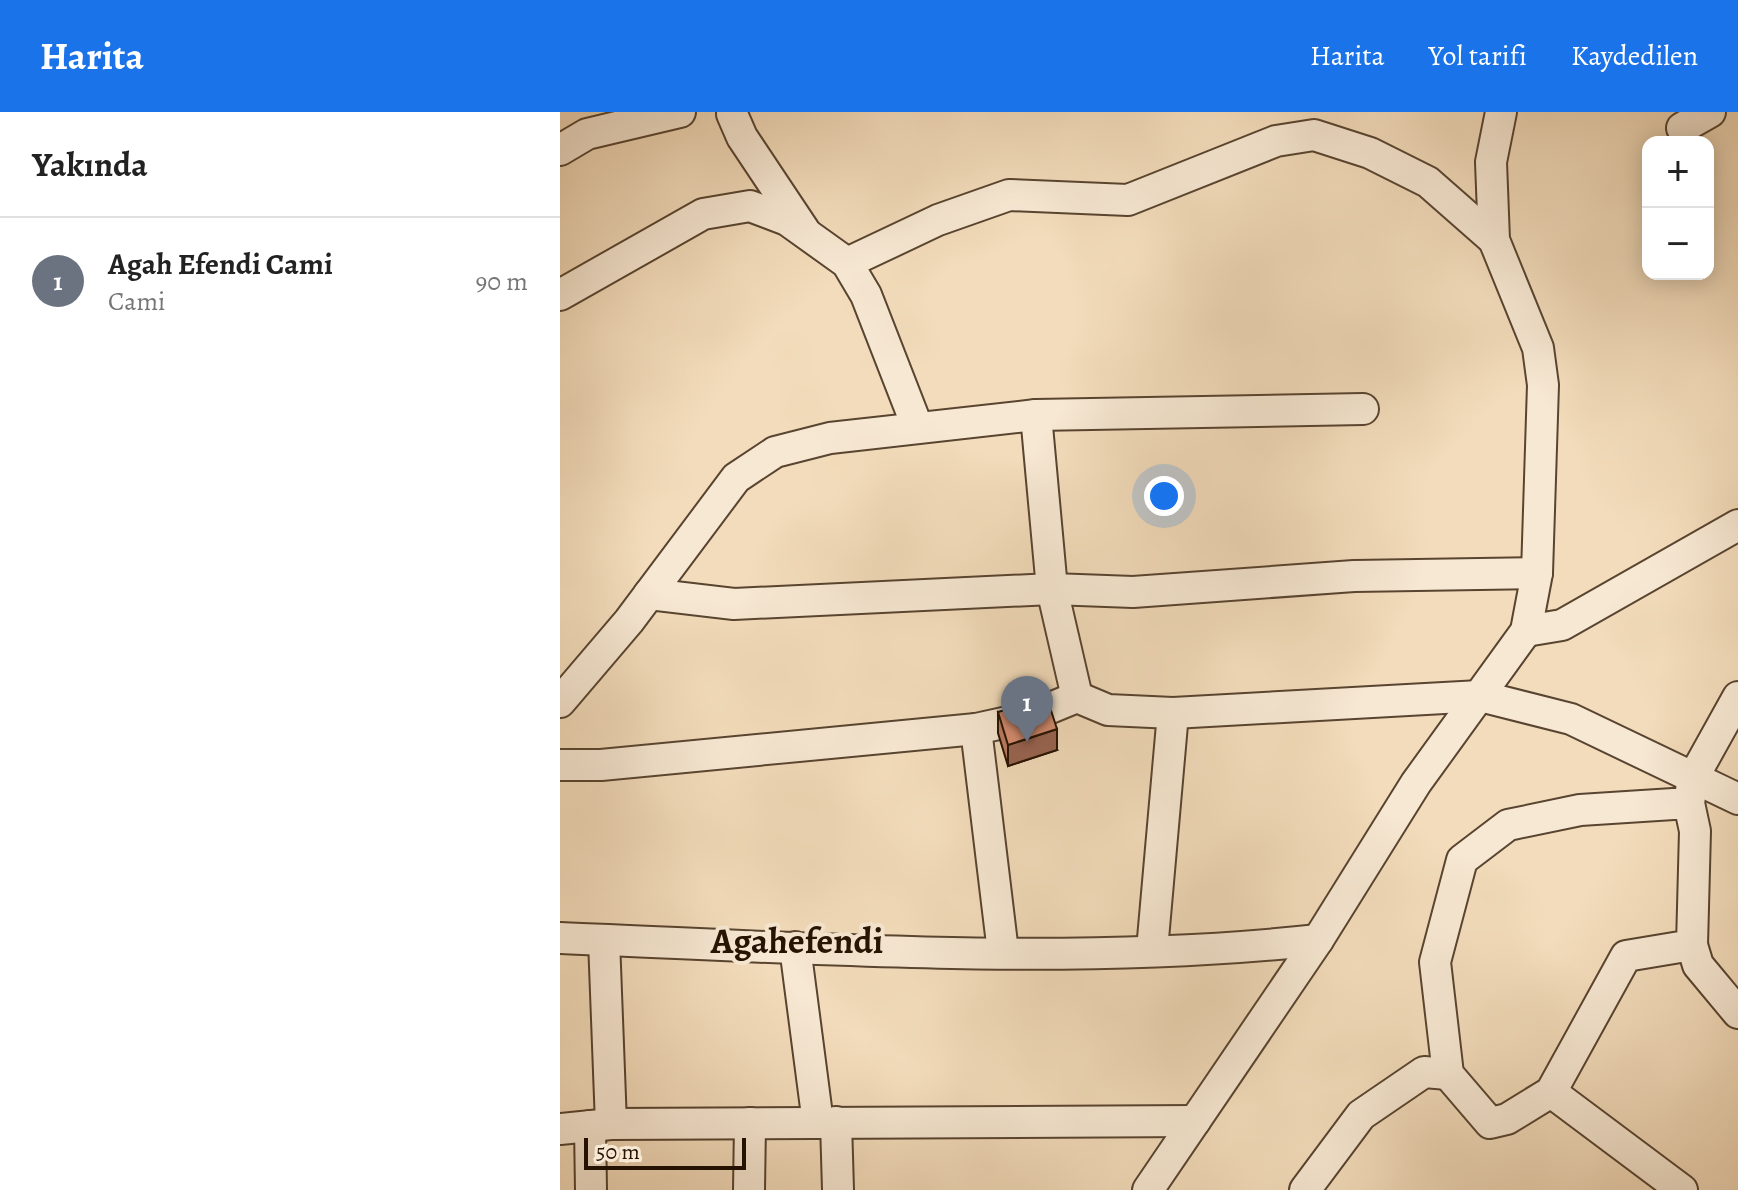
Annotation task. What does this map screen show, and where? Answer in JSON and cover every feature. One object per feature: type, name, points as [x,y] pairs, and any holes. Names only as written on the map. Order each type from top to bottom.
[{"type":"street","points":[[560,150],[587,134],[680,112]]},
{"type":"street","points":[[1148,1190],[1318,940],[1416,783],[1526,631],[1537,573],[1543,385],[1538,348],[1494,240],[1491,162],[1501,112]]},
{"type":"street","points":[[1682,128],[1710,112]]},
{"type":"street","points":[[728,113],[808,235]]},
{"type":"street","points":[[847,263],[938,220],[1009,195],[1128,200],[1276,141],[1314,135],[1370,153],[1428,182],[1494,240]]},
{"type":"street","points":[[560,295],[703,214],[750,206],[787,220],[847,263],[866,295],[917,426]]},
{"type":"street","points":[[560,702],[649,594],[736,478],[775,452],[830,438],[1036,415],[1363,409]]},
{"type":"street","points":[[1036,415],[1052,589],[1077,697]]},
{"type":"street","points":[[1526,631],[1562,625],[1738,525]]},
{"type":"street","points":[[649,594],[734,604],[1052,589],[1133,592],[1354,576],[1537,573]]},
{"type":"street","points":[[560,765],[601,765],[976,729],[1026,718],[1077,697],[1108,710],[1173,713],[1480,696],[1571,719],[1691,790],[1738,799]]},
{"type":"street","points":[[1738,697],[1691,790],[1695,831],[1692,945],[1698,965],[1738,1013]]},
{"type":"street","points":[[1152,950],[1173,713]]},
{"type":"street","points":[[976,729],[1003,952]]},
{"type":"street","points":[[1691,790],[1508,825],[1462,860],[1435,962],[1448,1074],[1490,1123],[1507,1119],[1551,1092],[1626,956],[1692,945]]},
{"type":"street","points":[[560,938],[1003,952],[1235,949],[1318,940]]},
{"type":"street","points":[[591,1190],[601,1125],[604,940]]},
{"type":"street","points":[[795,947],[827,1122],[831,1185]]},
{"type":"street","points":[[1305,1190],[1361,1115],[1424,1072],[1448,1074]]},
{"type":"street","points":[[1551,1092],[1682,1190]]},
{"type":"street","points":[[560,1129],[601,1125],[827,1122],[1195,1121]]},
{"type":"street","points":[[749,1190],[750,1123]]},
{"type":"building","points":[[1047,698],[1057,729],[1008,745],[998,712]]},
{"type":"place","name":"Agah Efendi Cami","points":[[1027,742]]},
{"type":"district","name":"Agahefendi","points":[[797,940]]}]
